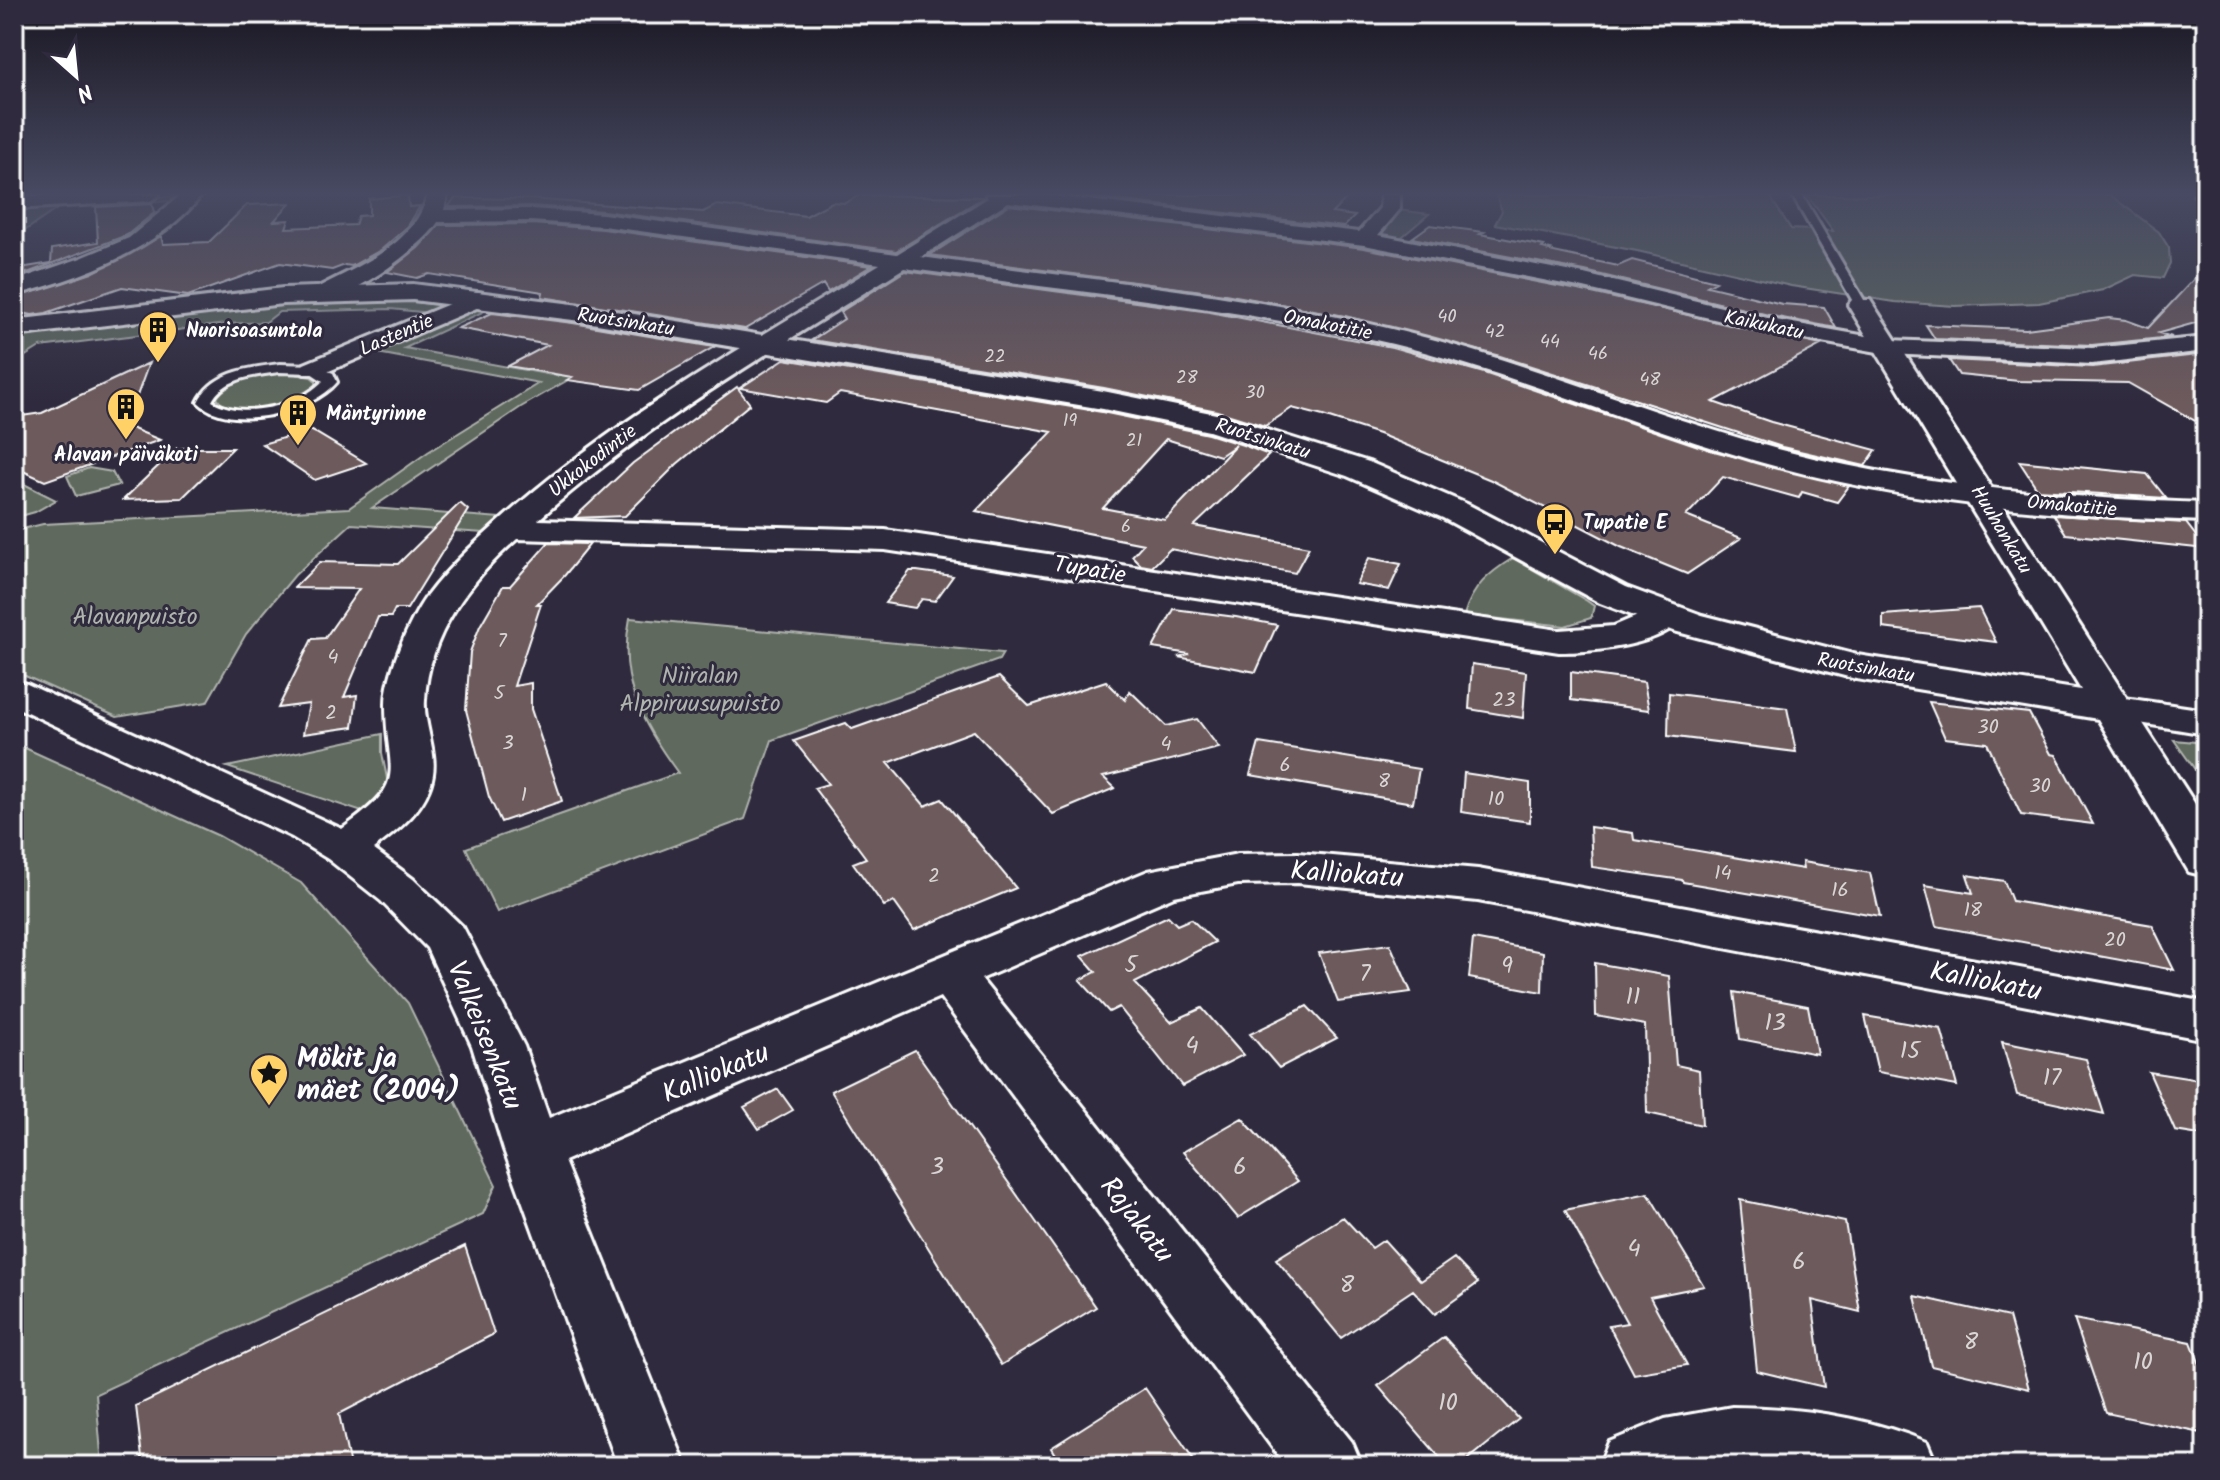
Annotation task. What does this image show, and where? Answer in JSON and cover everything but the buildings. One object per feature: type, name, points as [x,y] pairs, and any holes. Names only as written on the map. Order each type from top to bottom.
[{"type":"street","points":[[14,288],[86,264]]},
{"type":"street","points":[[323,294],[374,264]]},
{"type":"street","name":"Ukkokodintie","points":[[344,849],[389,816],[403,798],[413,773],[405,702],[412,665],[440,602],[461,575],[507,529],[603,448],[893,264]]},
{"type":"street","name":"Omakotitie","points":[[927,264],[1344,326],[1517,371],[1772,456],[1878,480],[1983,497],[2112,509],[2206,512]]},
{"type":"street","name":"Kaikukatu","points":[[1495,264],[1584,281],[1776,327],[1889,347],[2092,356],[2206,344]]},
{"type":"street","name":"Ruotsinkatu","points":[[14,328],[283,296],[413,292],[478,299],[1103,400],[1216,423],[1393,483],[1455,511],[1613,595],[1666,616],[1781,650],[1856,667],[2206,722]]},
{"type":"street","name":"Lastentie","points":[[313,369],[478,299]]},
{"type":"street","name":"Huuhankatu","points":[[1861,305],[2206,860]]},
{"type":"street","name":"Tupatie","points":[[507,529],[885,540],[1559,641],[1582,642],[1611,637],[1655,624],[1666,616]]},
{"type":"street","name":"Valkeisenkatu","points":[[14,692],[307,827],[344,849],[397,890],[446,939],[498,1046],[532,1150],[652,1466]]},
{"type":"street","name":"Kalliokatu","points":[[532,1150],[1164,882],[1238,869],[1298,868],[1478,885],[2206,1021]]},
{"type":"street","name":"Rajakatu","points":[[948,972],[1328,1466]]},
{"type":"street","points":[[1633,1466],[1657,1454],[1743,1438],[1852,1452],[1903,1466]]},
{"type":"lane","name":"Huuhankatu","points":[[1837,264],[1861,305]]},
{"type":"lane","points":[[280,368],[313,369],[325,373],[330,382],[320,393],[295,404],[241,413],[213,409],[205,402],[214,388],[243,376],[280,368]]},
{"type":"green space","points":[[1694,264],[2170,264],[2163,278],[2135,275],[2103,290],[2039,303],[1955,306],[1895,302],[1791,286]]},
{"type":"green space","points":[[403,301],[468,308],[453,315],[390,309],[279,312],[266,322],[226,324],[40,347],[14,363],[14,336],[277,305]]},
{"type":"green space","name":"Alavanpuisto","points":[[478,308],[489,309],[405,348],[557,376],[641,332],[650,333],[521,407],[372,508],[501,518],[484,533],[351,524],[295,575],[246,634],[207,702],[117,717],[14,671],[14,531],[43,524],[349,508],[428,452],[539,383],[378,353]]},
{"type":"green space","points":[[289,373],[311,377],[316,381],[316,386],[296,399],[250,410],[224,405],[217,398],[239,381]]},
{"type":"green space","points":[[89,468],[112,472],[119,485],[76,496],[67,476]]},
{"type":"green space","points":[[14,479],[56,500],[35,512],[14,518]]},
{"type":"green space","points":[[1513,558],[1594,606],[1591,618],[1565,626],[1464,615],[1482,582]]},
{"type":"green space","name":"Niiralan Alppiruusupuisto","points":[[630,618],[1003,653],[999,660],[772,740],[745,819],[497,912],[466,848],[678,773],[653,737],[630,681],[627,640]]},
{"type":"green space","points":[[382,734],[382,753],[391,799],[365,813],[227,767]]},
{"type":"green space","points":[[2174,740],[2206,743],[2206,785]]},
{"type":"green space","points":[[14,743],[219,836],[301,883],[408,1003],[496,1185],[483,1214],[96,1394],[102,1466],[14,1466]]},
{"type":"place","name":"Nuorisoasuntola","points":[[158,364]]},
{"type":"place","name":"Alavan päiväkoti","points":[[126,441]]},
{"type":"place","name":"Mäntyrinne","points":[[298,447]]},
{"type":"place","name":"Tupatie E","points":[[1555,556]]},
{"type":"place","name":"Mökit ja mäet (2004)","points":[[269,1107]]}]
